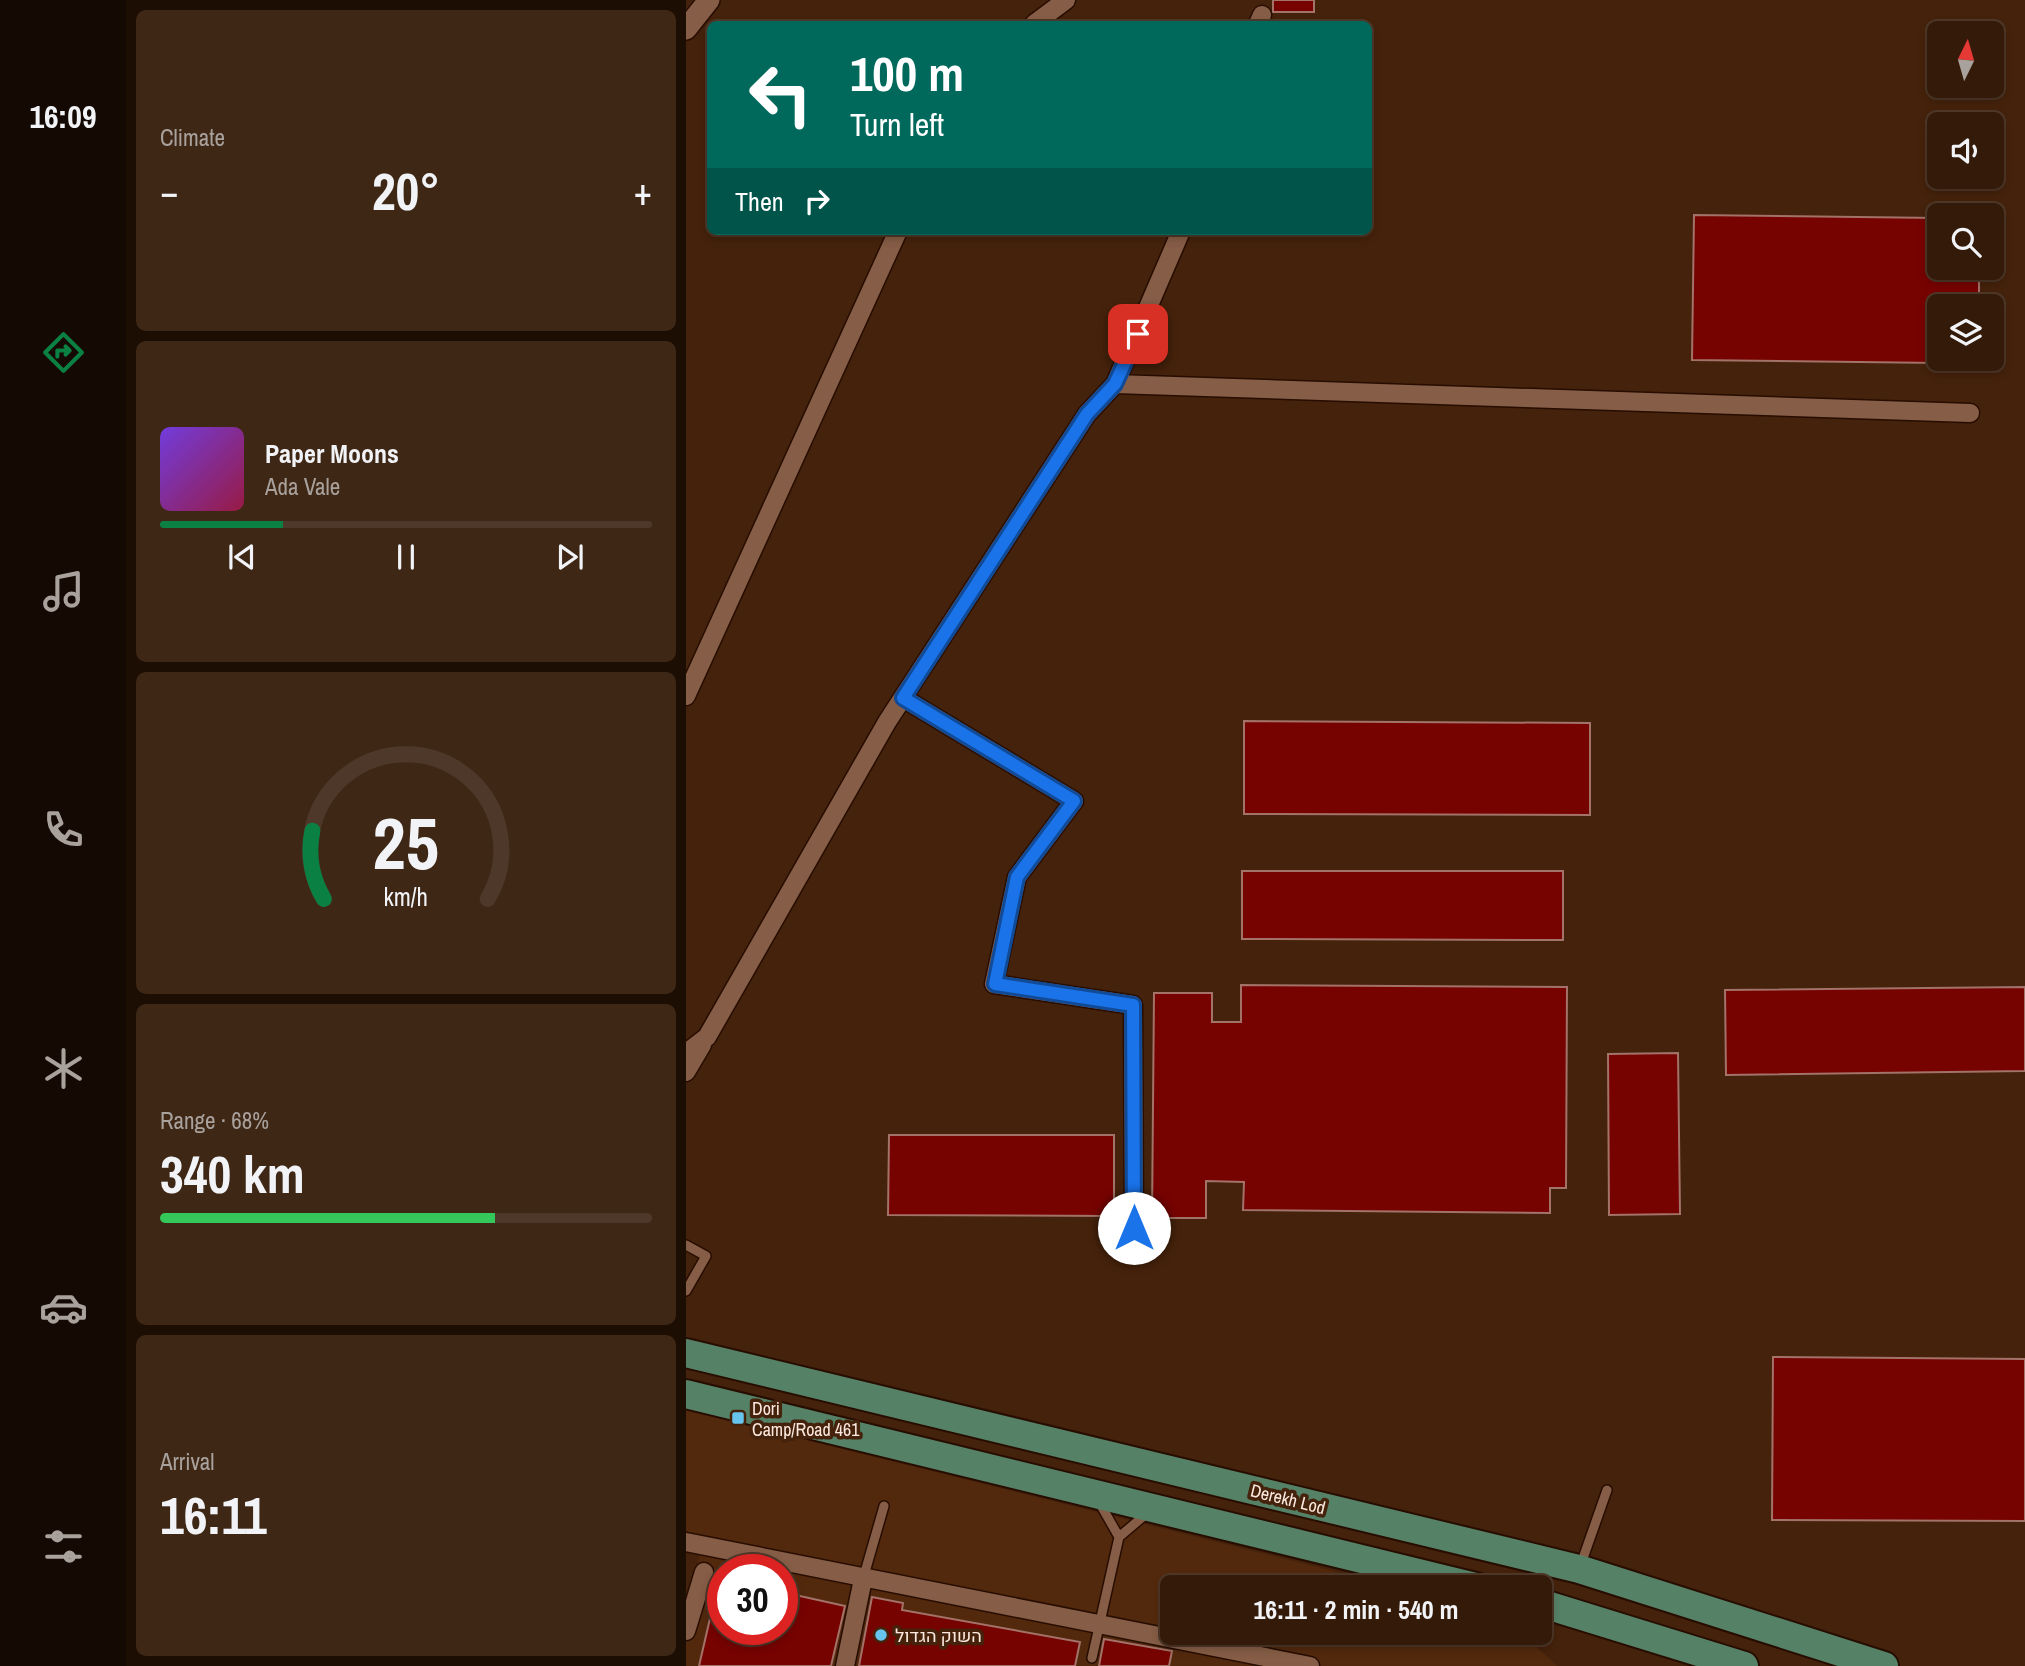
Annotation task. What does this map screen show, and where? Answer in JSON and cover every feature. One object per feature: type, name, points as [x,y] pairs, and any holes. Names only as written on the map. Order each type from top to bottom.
[{"type":"main road","name":"Derekh Lod","points":[[686,1353],[1579,1569],[1884,1666]]},
{"type":"main road","points":[[691,1396],[1427,1575]]},
{"type":"main road","points":[[1552,1607],[1744,1666]]},
{"type":"street","points":[[686,29],[709,0]]},
{"type":"street","points":[[1038,21],[1066,0]]},
{"type":"street","points":[[686,696],[896,235]]},
{"type":"street","points":[[686,1072],[903,698],[1087,414],[1115,384],[1179,235]]},
{"type":"street","points":[[1115,384],[1970,413]]},
{"type":"street","points":[[903,698],[1074,801],[1017,877],[995,984],[1133,1005],[1134,1228]]},
{"type":"street","points":[[686,1053],[707,1037]]},
{"type":"street","points":[[686,1542],[1310,1666]]},
{"type":"street","points":[[686,1631],[704,1572]]},
{"type":"street","points":[[845,1666],[863,1579]]},
{"type":"lane","points":[[686,1245],[706,1256],[686,1291]]},
{"type":"lane","points":[[1579,1569],[1607,1490]]},
{"type":"lane","points":[[1092,1492],[1119,1537]]},
{"type":"lane","points":[[863,1579],[884,1506]]},
{"type":"lane","points":[[1092,1658],[1119,1537],[1139,1517],[1165,1511]]},
{"type":"shaded area","points":[[686,1410],[1350,1575],[1160,1575],[1160,1645],[1535,1645],[1557,1666],[686,1666],[686,1614],[700,1553],[686,1550]]},
{"type":"building","points":[[1273,0],[1314,0],[1314,12],[1273,12]]},
{"type":"building","points":[[1694,215],[1927,218],[1927,280],[1979,280],[1979,294],[1927,294],[1927,363],[1692,360]]},
{"type":"building","points":[[1244,721],[1590,723],[1590,815],[1244,814]]},
{"type":"building","points":[[1242,871],[1563,871],[1563,940],[1242,939]]},
{"type":"building","points":[[1241,985],[1567,987],[1566,1188],[1550,1188],[1550,1213],[1243,1210],[1244,1182],[1206,1181],[1206,1218],[1152,1218],[1154,993],[1212,993],[1212,1022],[1241,1022]]},
{"type":"building","points":[[2025,987],[2025,1071],[1726,1075],[1725,990]]},
{"type":"building","points":[[1678,1053],[1680,1214],[1609,1215],[1608,1054]]},
{"type":"building","points":[[889,1135],[1114,1135],[1114,1216],[888,1215]]},
{"type":"building","points":[[1773,1357],[2025,1359],[2025,1521],[1772,1520]]},
{"type":"building","points":[[798,1596],[845,1606],[831,1666],[699,1666],[707,1631],[707,1645],[798,1645]]},
{"type":"building","points":[[872,1597],[903,1603],[902,1610],[1080,1642],[1075,1666],[859,1666]]},
{"type":"building","points":[[1104,1639],[1172,1651],[1169,1666],[1099,1666]]},
{"type":"place","name":"Dori Camp/Road 461","points":[[738,1418]]},
{"type":"place","name":"השוק הגדול","points":[[881,1635]]},
{"type":"route","points":[[1134,1228],[1133,1005],[995,984],[1017,877],[1074,801],[903,698],[1087,414],[1115,384],[1138,334]]}]
